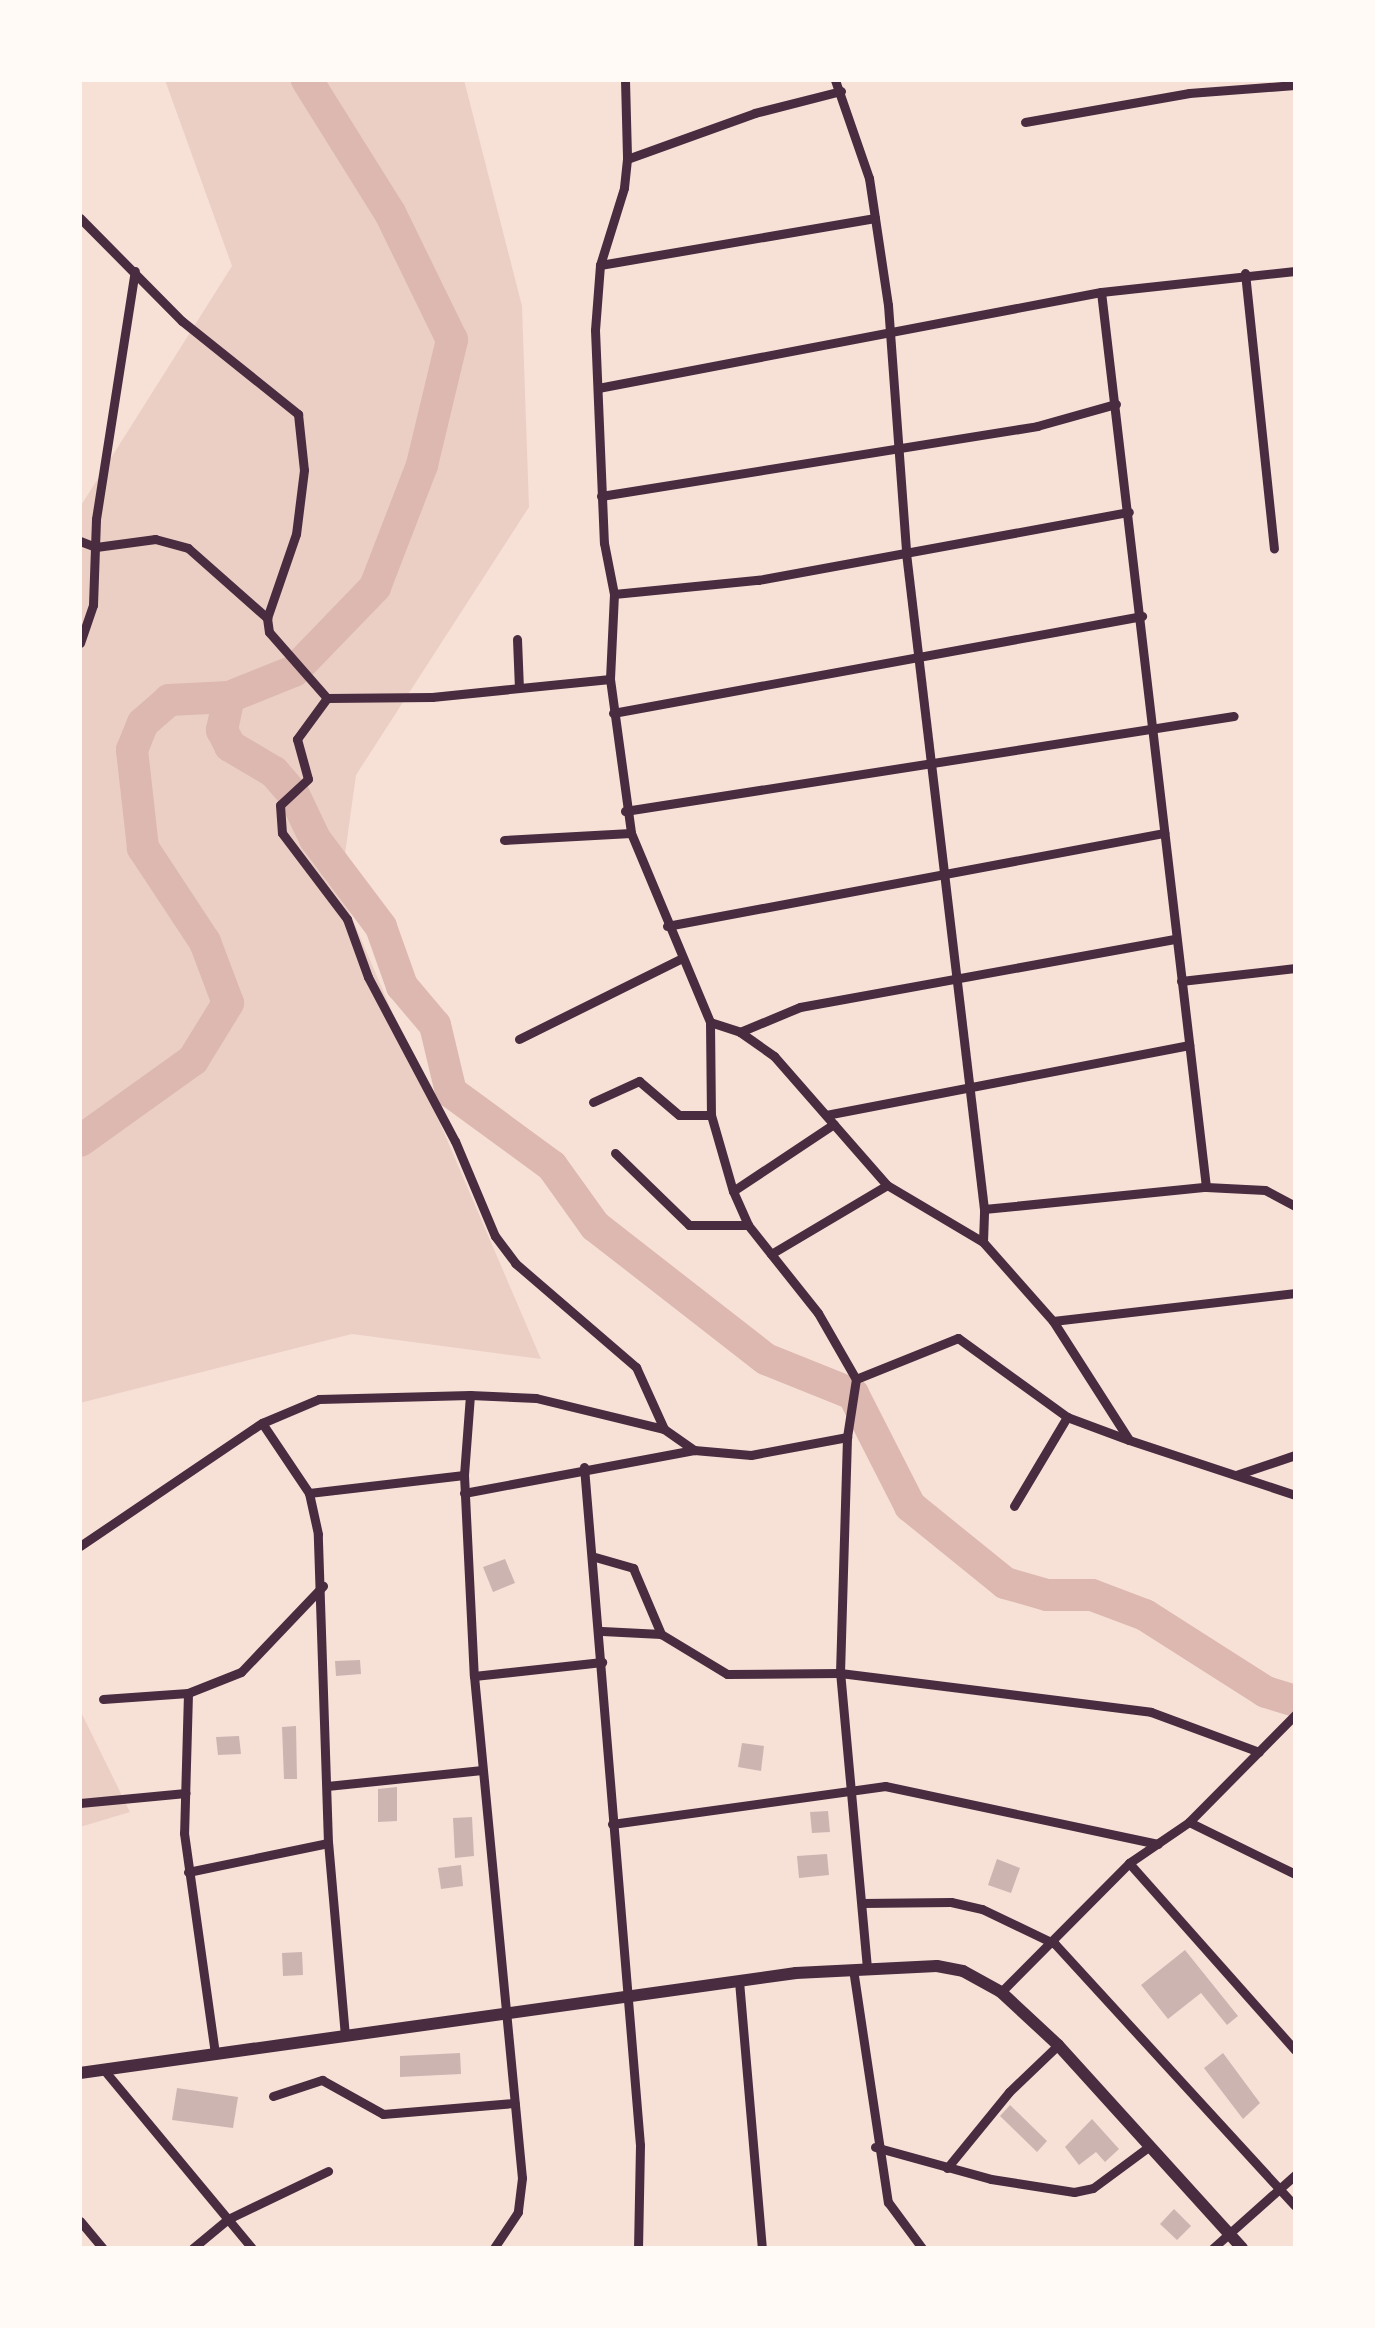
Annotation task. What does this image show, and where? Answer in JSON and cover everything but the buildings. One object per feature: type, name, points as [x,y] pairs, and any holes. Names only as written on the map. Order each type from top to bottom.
[{"type":"main road","points":[[80,2073],[738,1981],[860,1968],[963,1971],[1001,1992],[1058,2045],[1226,2236],[1242,2248]]},
{"type":"street","points":[[625,80],[624,188],[600,265],[598,388],[601,496],[614,594],[612,713],[625,811],[666,926],[710,1022],[711,1115],[732,1191],[748,1225],[818,1313],[854,1384],[847,1437],[840,1673],[862,1903],[860,1968],[875,2147],[888,2202],[922,2248]]},
{"type":"street","points":[[835,80],[875,218],[890,332],[906,554],[972,1084],[984,1209],[982,1242]]},
{"type":"street","points":[[1026,122],[1189,93],[1295,85]]},
{"type":"street","points":[[626,159],[755,113],[841,92]]},
{"type":"street","points":[[80,218],[182,322],[298,414],[304,470],[296,534],[267,618]]},
{"type":"street","points":[[600,265],[875,218]]},
{"type":"street","points":[[598,388],[1101,292],[1295,270]]},
{"type":"street","points":[[80,643],[93,605],[96,547],[135,271]]},
{"type":"street","points":[[1245,273],[1274,548]]},
{"type":"street","points":[[1101,292],[1206,1187]]},
{"type":"street","points":[[601,496],[1037,426],[1116,404]]},
{"type":"street","points":[[614,594],[758,580],[1129,512]]},
{"type":"street","points":[[80,541],[96,547],[138,538],[188,548],[267,618],[282,654],[326,698]]},
{"type":"street","points":[[612,713],[919,662],[1142,616]]},
{"type":"street","points":[[517,639],[519,688]]},
{"type":"street","points":[[326,698],[610,679]]},
{"type":"street","points":[[326,698],[297,739],[309,773],[304,786],[285,798],[279,812],[282,833],[347,919],[368,977],[455,1141],[495,1236],[514,1263],[636,1367],[664,1429]]},
{"type":"street","points":[[625,811],[935,768],[1153,726],[1234,716]]},
{"type":"street","points":[[504,840],[631,833]]},
{"type":"street","points":[[666,926],[947,870],[1164,833]]},
{"type":"street","points":[[740,1032],[800,1008],[1176,939]]},
{"type":"street","points":[[519,1039],[680,959]]},
{"type":"street","points":[[1182,982],[1295,968]]},
{"type":"street","points":[[710,1022],[740,1032],[774,1056],[887,1185],[982,1242],[1052,1322],[1129,1440]]},
{"type":"street","points":[[732,1191],[830,1119],[972,1084],[1188,1046]]},
{"type":"street","points":[[593,1102],[639,1081],[680,1115],[711,1115]]},
{"type":"street","points":[[615,1153],[689,1224],[748,1225]]},
{"type":"street","points":[[771,1254],[887,1185]]},
{"type":"street","points":[[984,1209],[1206,1187],[1265,1190],[1295,1206]]},
{"type":"street","points":[[1052,1322],[1295,1294]]},
{"type":"street","points":[[854,1384],[958,1338],[1067,1417],[1295,1495]]},
{"type":"street","points":[[470,1395],[464,1493],[474,1676],[521,2196],[499,2247]]},
{"type":"street","points":[[80,1546],[262,1423],[319,1399],[470,1395],[536,1398],[664,1429],[694,1450]]},
{"type":"street","points":[[1014,1506],[1067,1417]]},
{"type":"street","points":[[262,1423],[309,1492],[323,1586],[328,1843],[344,2036]]},
{"type":"street","points":[[464,1493],[694,1450],[770,1454],[847,1437]]},
{"type":"street","points":[[1235,1476],[1295,1455]]},
{"type":"street","points":[[584,1468],[596,1557],[612,1824],[640,2145],[638,2248]]},
{"type":"street","points":[[309,1492],[421,1485],[464,1475]]},
{"type":"street","points":[[596,1557],[633,1568],[661,1634]]},
{"type":"street","points":[[103,1699],[188,1693],[256,1661],[323,1586]]},
{"type":"street","points":[[602,1631],[661,1634],[727,1674],[840,1673],[1151,1712],[1259,1752]]},
{"type":"street","points":[[474,1676],[602,1662]]},
{"type":"street","points":[[188,1693],[188,1872],[215,2054]]},
{"type":"street","points":[[1001,1992],[1055,1944],[1128,1864],[1188,1822],[1294,1717]]},
{"type":"street","points":[[327,1786],[482,1770]]},
{"type":"street","points":[[612,1824],[850,1786],[935,1792],[1158,1844]]},
{"type":"street","points":[[80,1804],[186,1793]]},
{"type":"street","points":[[1188,1822],[1295,1874]]},
{"type":"street","points":[[188,1872],[328,1843]]},
{"type":"street","points":[[1128,1864],[1295,2050]]},
{"type":"street","points":[[862,1903],[951,1902],[982,1909],[1055,1944],[1295,2206]]},
{"type":"street","points":[[738,1981],[762,2248]]},
{"type":"street","points":[[947,2168],[1009,2092],[1058,2045]]},
{"type":"street","points":[[104,2070],[252,2248]]},
{"type":"street","points":[[273,2096],[322,2080],[384,2114],[515,2103]]},
{"type":"street","points":[[875,2147],[947,2168],[1074,2192],[1093,2188],[1147,2148]]},
{"type":"street","points":[[194,2248],[228,2218],[328,2171]]},
{"type":"street","points":[[1214,2248],[1295,2175]]},
{"type":"street","points":[[80,2221],[103,2248]]},
{"type":"shaded area","points":[[165,80],[464,80],[522,306],[529,507],[356,775],[340,890],[541,1359],[352,1334],[80,1403],[80,507],[232,266]]},
{"type":"shaded area","points":[[80,1710],[130,1812],[80,1827]]},
{"type":"waterway","points":[[80,1141],[193,1060],[228,1003],[205,942],[143,848],[132,750],[143,723],[169,700],[229,697],[294,671],[375,587],[422,465],[452,340],[390,213],[307,80]]},
{"type":"waterway","points":[[229,697],[222,730],[230,746],[274,772],[294,795],[315,839],[381,927],[402,986],[435,1025],[451,1092],[552,1166],[595,1226],[766,1359],[853,1394],[910,1506],[1005,1583],[1047,1595],[1092,1595],[1145,1615],[1266,1692],[1295,1701]]}]
